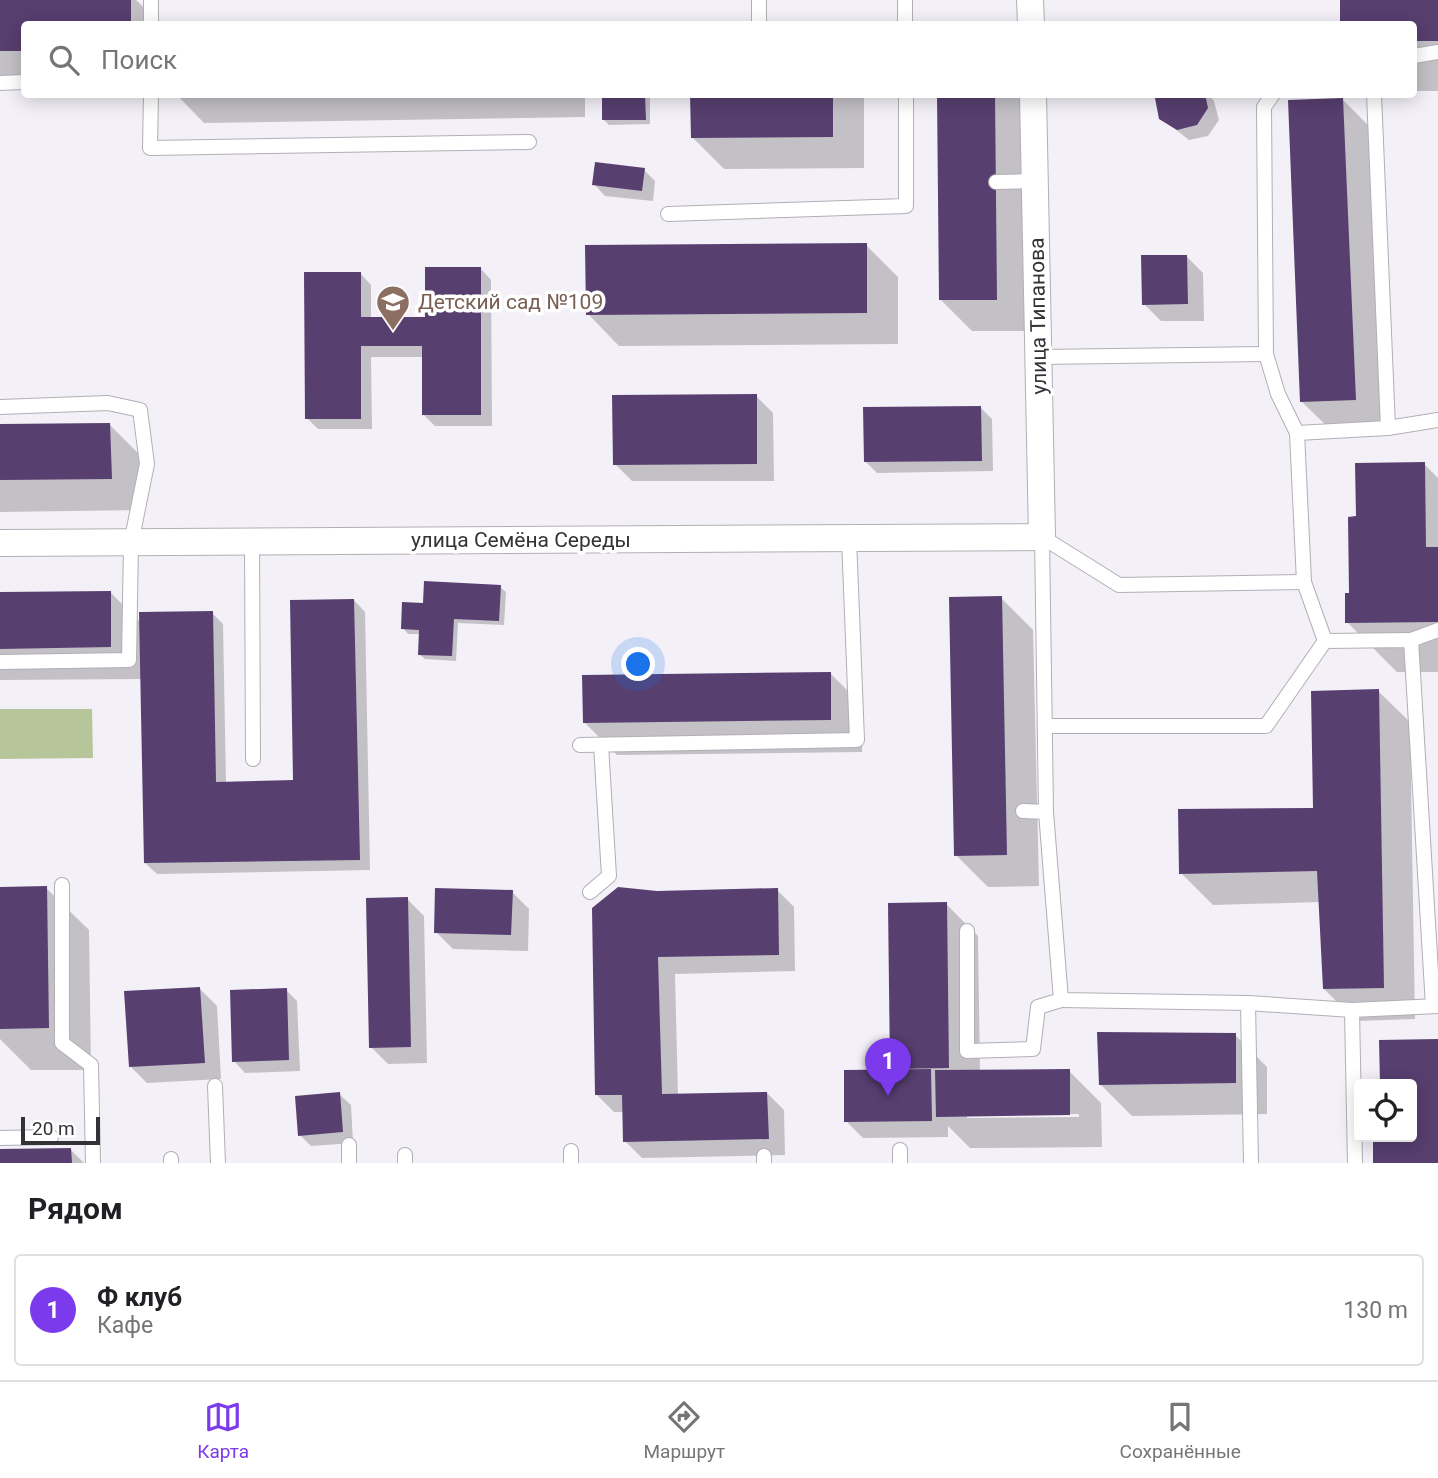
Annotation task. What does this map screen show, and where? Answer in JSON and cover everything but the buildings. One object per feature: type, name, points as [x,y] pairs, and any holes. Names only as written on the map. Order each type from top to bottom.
[{"type":"street","points":[[1030,0],[1031,21]]},
{"type":"street","name":"улица Типанова","points":[[1033,98],[1042,537]]},
{"type":"street","name":"улица Семёна Середы","points":[[0,543],[1042,537]]},
{"type":"lane","points":[[151,0],[151,21]]},
{"type":"lane","points":[[759,0],[759,21]]},
{"type":"lane","points":[[905,0],[905,21]]},
{"type":"lane","points":[[1417,55],[1438,52]]},
{"type":"lane","points":[[0,83],[21,82]]},
{"type":"lane","points":[[151,98],[150,148],[529,142]]},
{"type":"lane","points":[[668,214],[906,206],[906,98]]},
{"type":"lane","points":[[1270,98],[1264,107],[1266,354],[1278,394],[1297,433],[1304,582],[1325,641]]},
{"type":"lane","points":[[1374,98],[1388,428]]},
{"type":"lane","points":[[996,181],[1036,181]]},
{"type":"lane","points":[[1039,357],[1266,354]]},
{"type":"lane","points":[[0,407],[108,403],[140,410],[147,464],[131,543],[129,660],[0,662]]},
{"type":"lane","points":[[1297,433],[1388,428],[1438,420]]},
{"type":"lane","points":[[1042,537],[1118,585],[1304,582]]},
{"type":"lane","points":[[1042,537],[1046,812],[1061,1000]]},
{"type":"lane","points":[[580,745],[857,740],[849,538]]},
{"type":"lane","points":[[252,542],[253,759]]},
{"type":"lane","points":[[1325,641],[1411,640],[1438,630]]},
{"type":"lane","points":[[967,931],[967,1051],[1033,1049],[1038,1007],[1061,1000],[1248,1003],[1352,1010],[1435,1006],[1411,640]]},
{"type":"lane","points":[[1046,726],[1266,726],[1325,641]]},
{"type":"lane","points":[[590,892],[609,876],[601,745]]},
{"type":"lane","points":[[1023,811],[1046,812]]},
{"type":"lane","points":[[62,885],[62,1043],[91,1065],[93,1163]]},
{"type":"lane","points":[[1248,1003],[1251,1163]]},
{"type":"lane","points":[[1352,1010],[1355,1163]]},
{"type":"lane","points":[[215,1086],[218,1163]]},
{"type":"lane","points":[[0,1138],[51,1138]]},
{"type":"lane","points":[[349,1146],[349,1163]]},
{"type":"green space","points":[[0,709],[92,709],[93,758],[0,759]]},
{"type":"place","name":"Детский сад №109","points":[[393,332]]},
{"type":"place","name":"Ф клуб","points":[[888,1096]]}]
